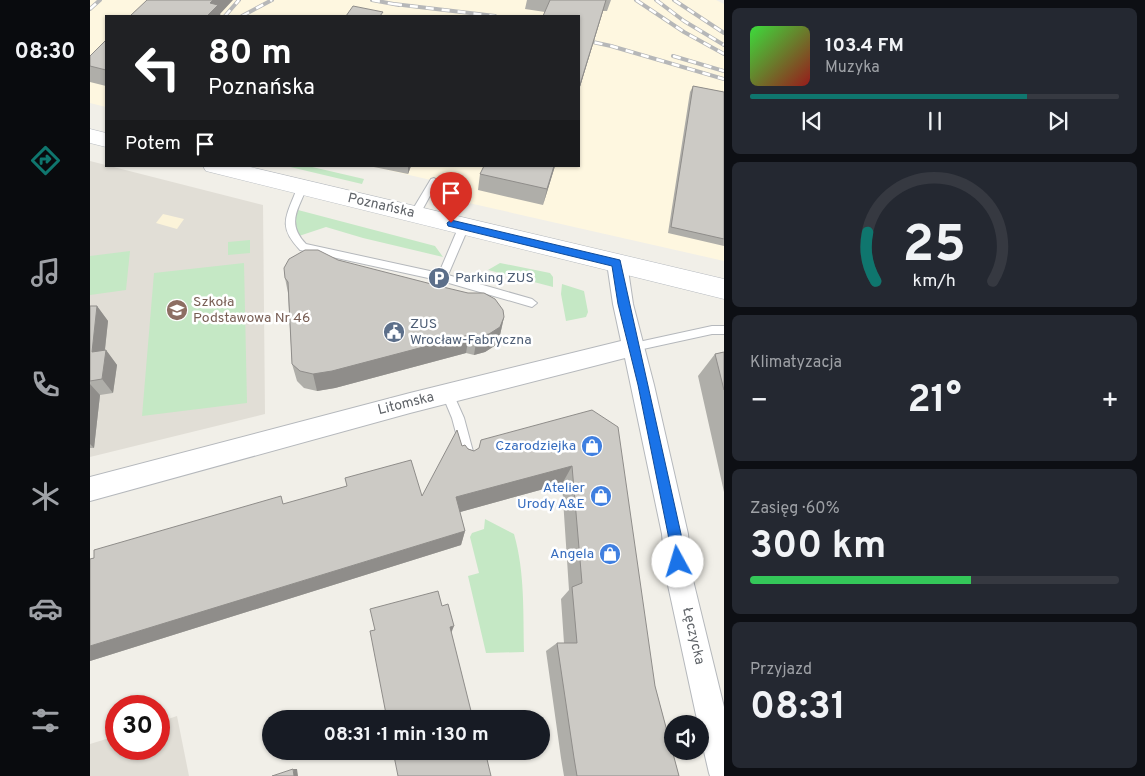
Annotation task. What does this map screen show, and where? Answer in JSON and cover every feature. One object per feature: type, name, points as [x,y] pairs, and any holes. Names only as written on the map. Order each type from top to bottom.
[{"type":"street","points":[[90,136],[105,140]]},
{"type":"street","name":"Poznańska","points":[[218,167],[724,288]]},
{"type":"street","name":"Łęczycka","points":[[616,263],[623,304],[675,534],[679,576],[724,773]]},
{"type":"street","name":"Litomska","points":[[90,489],[448,394],[634,347]]},
{"type":"lane","points":[[415,214],[434,181]]},
{"type":"lane","points":[[302,187],[288,224],[289,231],[303,247],[442,277],[532,302]]},
{"type":"lane","points":[[442,277],[464,226]]},
{"type":"lane","name":"Litomska","points":[[634,347],[712,330],[724,330]]},
{"type":"lane","points":[[448,394],[458,418],[469,462]]},
{"type":"shaded area","points":[[90,0],[716,0],[724,4],[724,261],[460,201],[453,197],[457,186],[374,167],[580,167],[580,15],[105,15],[105,107],[90,103]]},
{"type":"shaded area","name":"Szkoła Podstawowa Nr 46","points":[[90,161],[105,165],[105,167],[114,167],[263,205],[265,414],[90,457]]},
{"type":"shaded area","points":[[177,716],[189,776],[90,776],[90,744],[105,739],[105,760],[170,760],[170,718]]},
{"type":"green space","points":[[290,167],[312,167],[364,179],[362,184]]},
{"type":"green space","points":[[298,210],[435,246],[443,257],[326,227],[299,236],[293,226]]},
{"type":"green space","points":[[250,240],[250,253],[228,255],[228,242]]},
{"type":"green space","points":[[130,251],[126,290],[90,295],[90,256]]},
{"type":"green space","points":[[244,263],[247,403],[142,416],[154,273]]},
{"type":"green space","points":[[500,263],[550,273],[553,277],[553,287],[488,270]]},
{"type":"green space","points":[[562,284],[584,291],[588,312],[586,317],[566,321],[561,294]]},
{"type":"green space","points":[[485,519],[514,534],[522,578],[524,652],[486,653],[468,576],[479,573],[470,537],[472,533],[484,529]]},
{"type":"sand","points":[[163,214],[184,219],[177,229],[156,223]]},
{"type":"building","points":[[147,0],[213,0],[210,3],[218,5],[208,15],[131,15]]},
{"type":"building","points":[[550,0],[606,0],[580,85],[580,15],[543,15]]},
{"type":"building","points":[[353,6],[383,12],[381,15],[347,15]]},
{"type":"building","points":[[105,41],[105,70],[90,66],[90,56]]},
{"type":"building","points":[[693,86],[724,92],[724,239],[671,227]]},
{"type":"building","points":[[484,167],[554,167],[547,189],[480,174]]},
{"type":"building","name":"ZUS Wrocław-Fabryczna","points":[[305,250],[318,250],[338,260],[443,287],[468,293],[484,293],[495,299],[503,310],[504,317],[500,327],[489,334],[469,335],[332,371],[313,374],[300,371],[292,364],[288,282],[285,278],[284,268],[289,259]]},
{"type":"building","points":[[90,306],[97,306],[92,352],[106,350],[102,379],[90,381]]},
{"type":"building","points":[[724,352],[724,390],[715,354]]},
{"type":"building","points":[[592,410],[618,427],[655,686],[664,720],[664,760],[675,760],[679,776],[577,776],[557,643],[577,643],[572,587],[582,583],[572,466],[456,497],[465,531],[90,646],[90,559],[94,558],[94,550],[281,496],[283,504],[347,486],[345,478],[411,460],[422,496],[457,430],[462,446],[465,445],[468,449],[474,451],[479,448],[481,440]]},
{"type":"building","points":[[438,591],[442,606],[448,604],[454,626],[450,627],[471,710],[385,710],[370,631],[375,630],[370,609]]},
{"type":"building","points":[[395,760],[487,760],[491,776],[398,776]]},
{"type":"building","points":[[293,769],[294,776],[272,776]]},
{"type":"railway","points":[[90,9],[100,0]]},
{"type":"railway","points":[[226,15],[239,0]]},
{"type":"railway","points":[[244,15],[272,0]]},
{"type":"railway","points":[[372,0],[399,5]]},
{"type":"railway","points":[[636,0],[684,32],[724,54]]},
{"type":"railway","points":[[656,0],[684,21],[724,45]]},
{"type":"railway","points":[[674,0],[724,33]]},
{"type":"railway","points":[[394,4],[487,15]]},
{"type":"railway","points":[[580,39],[611,46],[724,79]]},
{"type":"railway","points":[[673,56],[724,71]]},
{"type":"place","name":"Parking ZUS","points":[[439,278]]},
{"type":"place","name":"Szkoła Podstawowa Nr 46","points":[[177,310]]},
{"type":"place","name":"ZUS Wrocław-Fabryczna","points":[[394,332]]},
{"type":"place","name":"Czarodziejka","points":[[592,446]]},
{"type":"place","name":"Atelier Urody A&E","points":[[601,496]]},
{"type":"place","name":"Angela","points":[[610,554]]},
{"type":"route","points":[[451,223],[616,263],[623,304],[643,385],[675,534],[678,562]]}]
